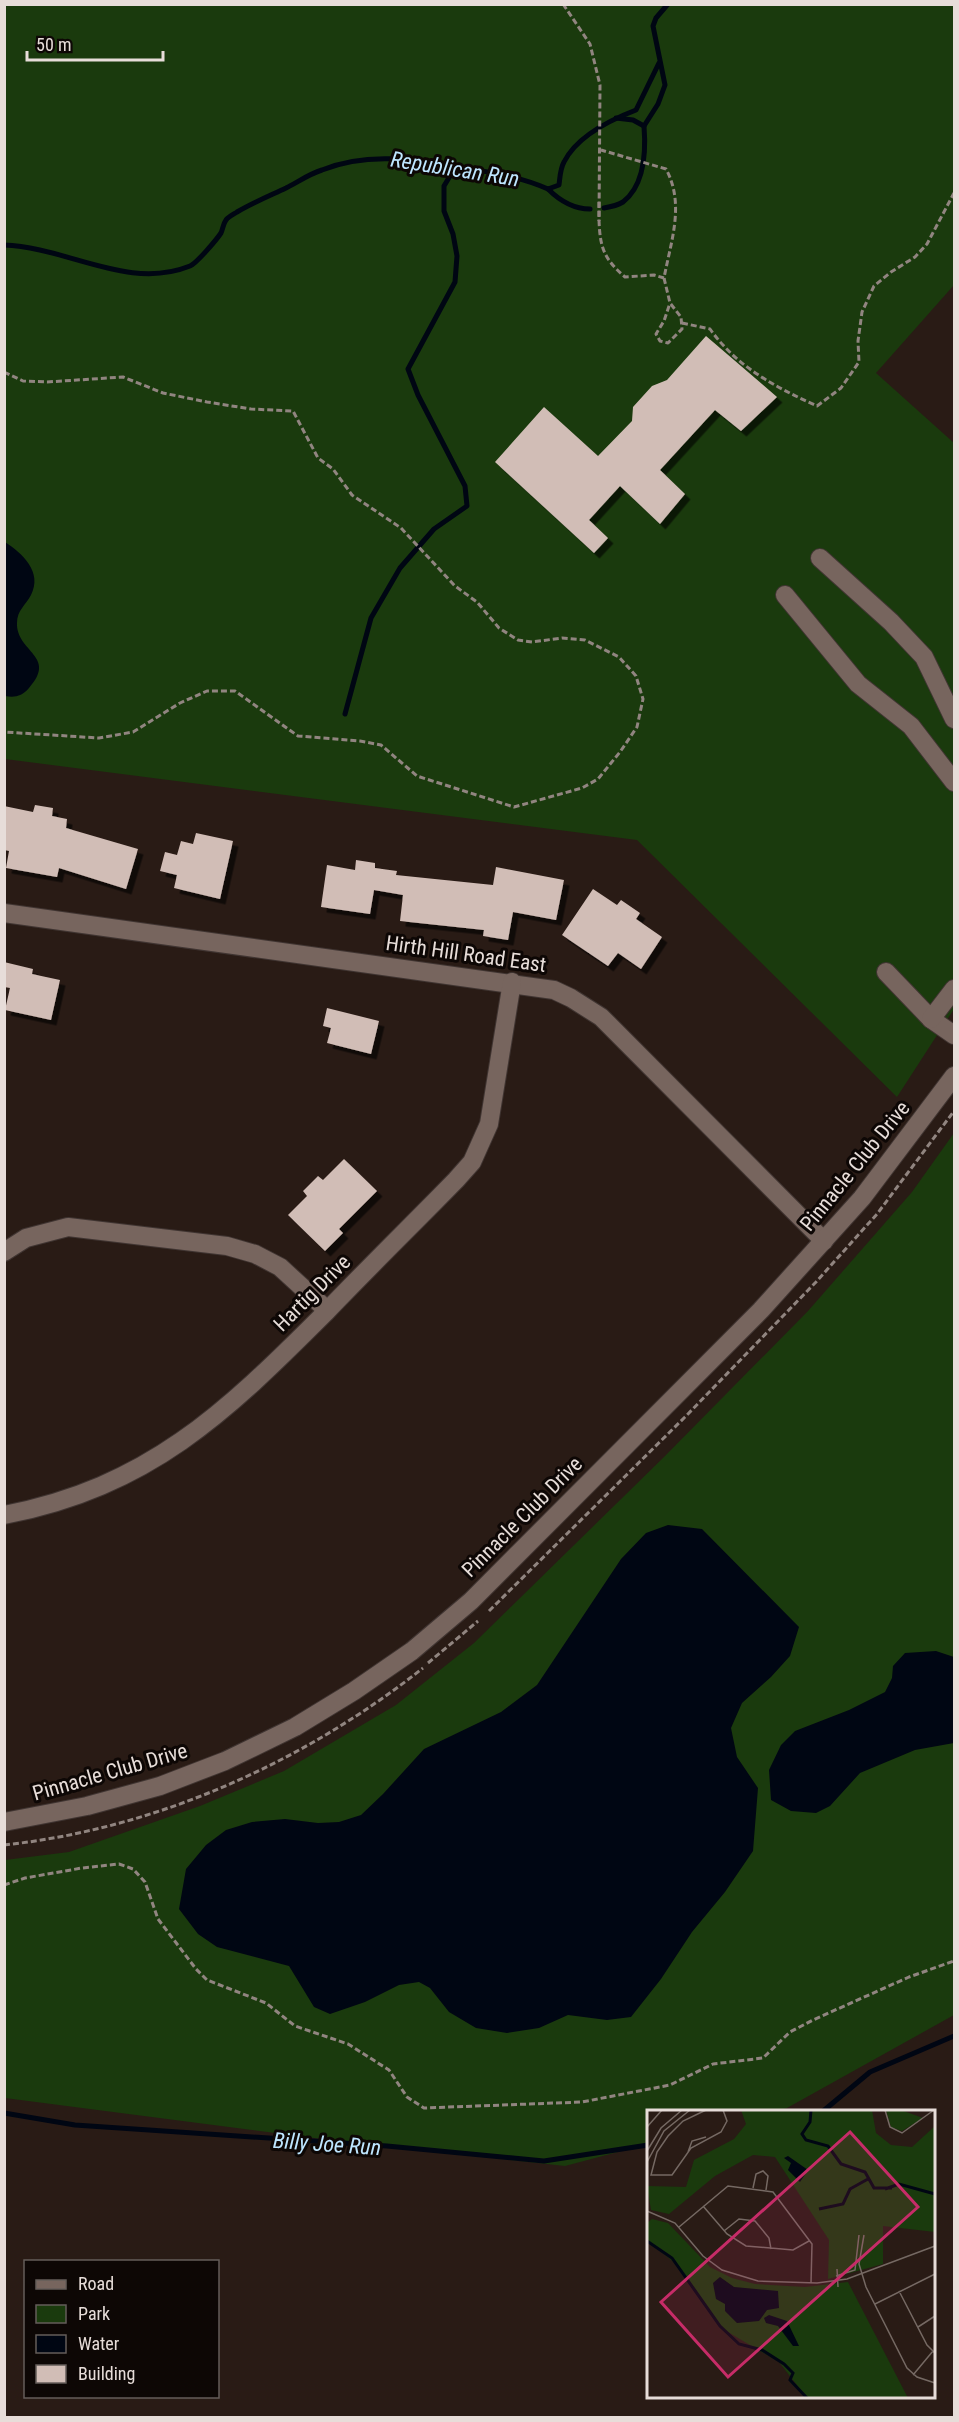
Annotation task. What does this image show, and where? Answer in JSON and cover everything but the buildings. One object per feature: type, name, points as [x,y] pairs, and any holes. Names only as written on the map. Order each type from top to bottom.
[{"type":"street","points":[[820,558],[891,622],[924,657],[954,719]]},
{"type":"street","points":[[785,595],[858,684],[911,726],[954,782]]},
{"type":"street","name":"Hirth Hill Road East","points":[[4,913],[512,982],[554,990],[601,1017],[824,1240]]},
{"type":"street","points":[[886,972],[931,1018],[954,1035]]},
{"type":"street","name":"Hartig Drive","points":[[4,1515],[62,1501],[106,1485],[180,1444],[254,1384],[472,1162],[489,1124],[512,982]]},
{"type":"street","points":[[931,1018],[954,989]]},
{"type":"street","name":"Pinnacle Club Drive","points":[[4,1821],[87,1806],[160,1786],[225,1761],[295,1727],[354,1691],[412,1651],[471,1601],[754,1317],[862,1198],[954,1076]]},
{"type":"street","points":[[4,1252],[26,1238],[68,1227],[227,1246],[255,1254],[280,1267],[327,1310]]},
{"type":"path","points":[[562,4],[590,44],[601,98],[599,221]]},
{"type":"path","points":[[601,150],[666,169],[673,182],[676,203],[675,230],[664,278],[670,303],[681,317],[682,329],[668,343],[660,341],[656,334],[664,321],[670,303]]},
{"type":"path","points":[[599,221],[600,164],[600,243],[606,259],[625,277],[654,275],[664,278]]},
{"type":"path","points":[[682,323],[710,329],[724,348],[753,373],[783,391],[817,406],[841,388],[859,362],[858,341],[862,312],[874,286],[915,257],[927,244],[954,193]]},
{"type":"path","points":[[4,372],[23,381],[47,382],[123,377],[163,393],[207,402],[251,409],[293,411],[318,458],[333,468],[352,495],[384,514],[426,554],[455,586],[477,602],[499,628],[518,640],[532,642],[562,638],[585,640],[619,657],[636,676],[643,699],[638,727],[598,778],[582,788],[514,807],[417,776],[381,745],[298,736],[235,691],[207,691],[180,703],[133,732],[99,738],[4,732]]},
{"type":"path","points":[[4,1885],[26,1878],[82,1868],[119,1864],[133,1869],[145,1882],[158,1919],[207,1980],[266,2003],[295,2026],[348,2044],[389,2070],[407,2097],[424,2108],[582,2102],[670,2085],[713,2064],[763,2058],[790,2032],[813,2020],[909,1977],[954,1961]]},
{"type":"green space","points":[[4,5],[954,5],[954,285],[876,373],[954,443],[954,1009],[897,1097],[637,840],[5,759]]},
{"type":"green space","points":[[954,1133],[954,2015],[787,2108],[780,2110],[647,2110],[647,2144],[565,2166],[314,2138],[5,2098],[5,1860],[69,1852],[200,1806],[284,1771],[396,1705],[474,1643],[664,1457],[808,1311],[912,1192]]},
{"type":"water","points":[[5,542],[24,558],[33,571],[34,587],[20,611],[17,623],[18,633],[34,654],[39,668],[37,677],[29,688],[21,695],[12,697],[5,696]]},
{"type":"water","points":[[668,1525],[702,1529],[799,1627],[790,1656],[742,1703],[731,1728],[737,1757],[758,1788],[753,1851],[631,2017],[607,2020],[568,2015],[539,2028],[507,2033],[476,2028],[449,2012],[430,1988],[419,1982],[399,1985],[365,2002],[330,2014],[314,2007],[289,1966],[217,1947],[198,1934],[179,1909],[186,1869],[206,1845],[226,1830],[252,1822],[285,1819],[318,1823],[339,1822],[361,1815],[424,1749],[501,1712],[537,1685],[621,1559],[646,1533]]},
{"type":"water","points":[[936,1651],[954,1657],[954,1743],[915,1750],[860,1773],[830,1806],[816,1813],[791,1811],[771,1800],[769,1770],[781,1745],[795,1731],[849,1710],[885,1692],[892,1678],[893,1666],[905,1653]]},
{"type":"waterway","name":"Republican Run","points":[[616,118],[633,120],[644,126],[658,104],[665,85],[653,26],[656,18],[668,4]]},
{"type":"waterway","name":"Republican Run","points":[[4,245],[51,253],[121,271],[144,274],[167,272],[193,264],[219,236],[227,219],[237,212],[317,172],[340,164],[375,159],[411,160],[476,170],[528,181],[548,189],[559,185],[563,165],[577,144],[605,124],[636,110],[659,63]]},
{"type":"waterway","name":"Republican Run","points":[[604,208],[623,202],[636,186],[644,157],[644,126]]},
{"type":"waterway","points":[[345,714],[371,618],[400,568],[434,529],[467,506],[465,486],[418,395],[408,369],[455,282],[457,256],[453,234],[444,211],[444,186],[456,166]]},
{"type":"waterway","name":"Republican Run","points":[[548,189],[567,204],[590,209]]},
{"type":"waterway","name":"Billy Joe Run","points":[[824,2110],[870,2072],[954,2036]]},
{"type":"waterway","name":"Billy Joe Run","points":[[4,2113],[75,2125],[387,2146],[544,2161],[647,2145]]}]
